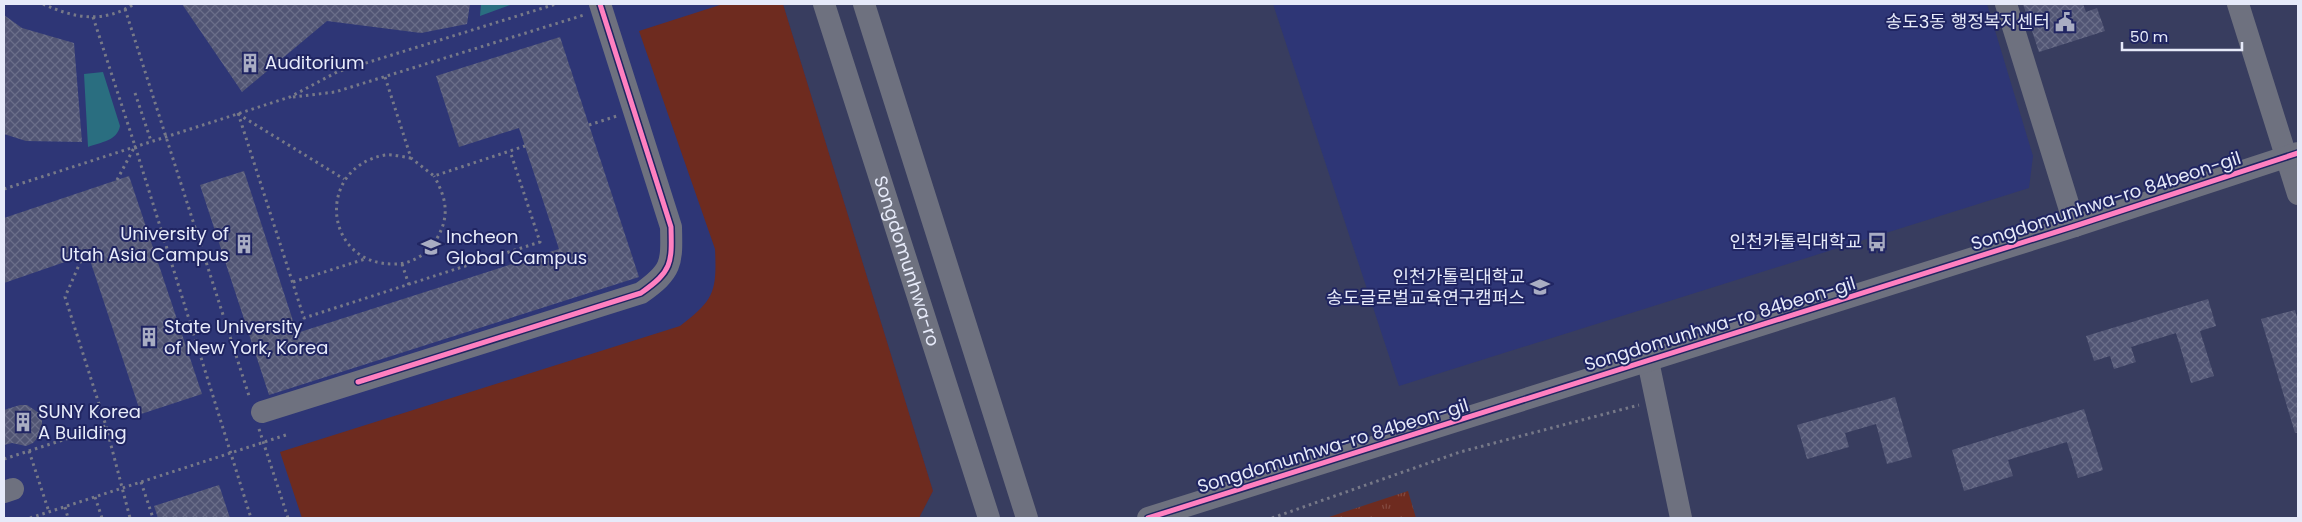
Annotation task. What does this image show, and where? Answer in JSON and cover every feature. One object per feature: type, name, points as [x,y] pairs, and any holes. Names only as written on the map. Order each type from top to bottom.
[{"type":"street","name":"Songdomunhwa-ro","points":[[824,4],[989,518]]},
{"type":"street","name":"Songdomunhwa-ro","points":[[864,4],[1027,518]]},
{"type":"street","points":[[2006,4],[2076,226]]},
{"type":"street","points":[[2238,4],[2292,155],[2298,194]]},
{"type":"street","points":[[257,414],[344,379],[641,293],[662,278],[672,255],[671,226],[601,6]]},
{"type":"street","name":"Songdomunhwa-ro 84beon-gil","points":[[1148,518],[2076,226],[2292,155]]},
{"type":"street","points":[[1648,361],[1681,518]]},
{"type":"path","points":[[43,4],[66,14],[93,17],[109,15],[134,4]]},
{"type":"path","points":[[290,97],[337,72],[556,4]]},
{"type":"path","points":[[4,189],[290,97],[335,92],[385,77],[601,6]]},
{"type":"path","points":[[125,9],[257,414],[264,443],[288,518]]},
{"type":"path","points":[[93,17],[251,518]]},
{"type":"path","points":[[385,77],[411,158]]},
{"type":"path","points":[[134,94],[151,141]]},
{"type":"path","points":[[238,113],[344,179]]},
{"type":"path","points":[[238,113],[304,318],[540,242],[510,151]]},
{"type":"path","points":[[589,125],[613,118]]},
{"type":"path","points":[[117,180],[135,146]]},
{"type":"path","points":[[434,176],[526,146]]},
{"type":"path","points":[[386,154],[411,158],[434,176],[443,192],[446,211],[443,229],[433,245],[419,257],[402,264],[384,264],[366,259],[351,248],[340,232],[336,215],[337,196],[344,179],[362,162],[386,154]]},
{"type":"path","points":[[86,249],[65,297],[106,426],[130,518]]},
{"type":"path","points":[[293,282],[366,259]]},
{"type":"path","points":[[402,264],[409,284]]},
{"type":"path","points":[[1272,518],[1460,452],[1639,405]]},
{"type":"path","points":[[4,459],[106,426]]},
{"type":"path","points":[[30,518],[289,434]]},
{"type":"path","points":[[29,451],[49,512]]},
{"type":"path","points":[[141,482],[153,518]]},
{"type":"path","points":[[95,497],[102,518]]},
{"type":"path","points":[[65,507],[68,518]]},
{"type":"shaded area","name":"Incheon Global Campus","points":[[4,4],[783,4],[933,491],[919,518],[4,518]]},
{"type":"shaded area","name":"인천가톨릭대학교 송도글로벌교육연구캠퍼스","points":[[1273,4],[1987,4],[2033,156],[2029,188],[1399,386]]},
{"type":"green space","points":[[723,4],[783,4],[933,491],[919,518],[302,518],[280,452],[680,326],[707,302],[714,285],[715,249],[639,31]]},
{"type":"green space","points":[[1408,491],[1416,518],[1326,518]]},
{"type":"water","points":[[481,4],[513,4],[480,16]]},
{"type":"water","points":[[103,72],[120,126],[116,135],[112,138],[88,147],[84,74]]},
{"type":"building","name":"Auditorium","points":[[182,4],[470,4],[467,24],[421,33],[327,21],[242,92]]},
{"type":"building","name":"송도3동 행정복지센터","points":[[2023,4],[2083,4],[2086,12],[2097,8],[2105,31],[2039,52]]},
{"type":"building","points":[[4,15],[22,28],[74,43],[82,142],[26,141],[4,134]]},
{"type":"building","points":[[560,37],[639,277],[269,395],[200,185],[244,171],[297,333],[559,249],[519,128],[459,147],[436,76]]},
{"type":"building","name":"State University of New York, Korea","points":[[129,176],[202,394],[141,414],[88,254],[4,283],[4,218]]},
{"type":"building","points":[[2208,299],[2216,326],[2200,331],[2214,376],[2191,383],[2176,333],[2131,347],[2136,362],[2114,369],[2110,356],[2094,361],[2086,336]]},
{"type":"building","points":[[2295,310],[2298,321],[2298,433],[2295,433],[2261,319]]},
{"type":"building","points":[[1895,397],[1912,457],[1887,464],[1876,424],[1845,433],[1849,447],[1807,459],[1797,425]]},
{"type":"building","name":"SUNY Korea A Building","points":[[27,405],[39,413],[42,419],[42,433],[33,443],[26,446],[12,443],[4,445],[4,410]]},
{"type":"building","points":[[2084,409],[2103,470],[2078,478],[2067,442],[2008,460],[2013,476],[1964,491],[1952,450]]},
{"type":"building","points":[[219,485],[230,518],[158,518],[154,506]]},
{"type":"cycle path","points":[[358,382],[641,293],[659,279],[668,266],[671,250],[671,227],[600,4]]},
{"type":"cycle path","points":[[1148,518],[2075,226],[2298,153]]},
{"type":"place","name":"송도3동 행정복지센터","points":[[2065,22]]},
{"type":"place","name":"Auditorium","points":[[250,63]]},
{"type":"place","name":"인천카톨릭대학교","points":[[1877,242]]},
{"type":"place","name":"University of Utah Asia Campus","points":[[244,244]]},
{"type":"place","name":"Incheon Global Campus","points":[[431,247]]},
{"type":"place","name":"인천가톨릭대학교 송도글로벌교육연구캠퍼스","points":[[1540,287]]},
{"type":"place","name":"State University of New York, Korea","points":[[149,337]]},
{"type":"place","name":"SUNY Korea A Building","points":[[23,422]]}]
